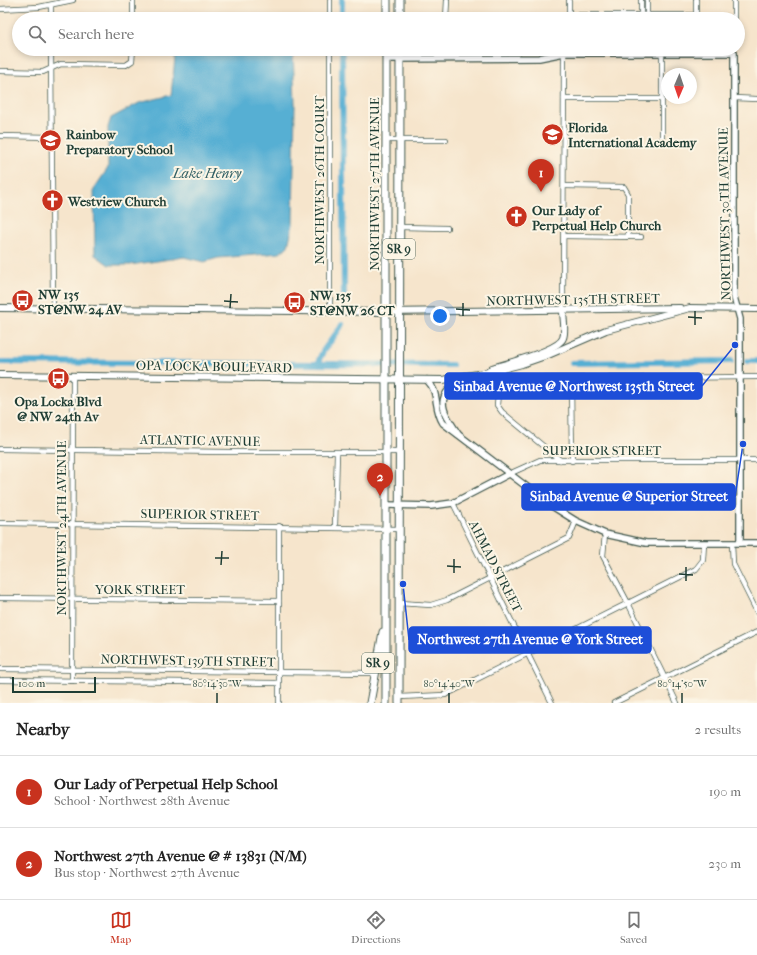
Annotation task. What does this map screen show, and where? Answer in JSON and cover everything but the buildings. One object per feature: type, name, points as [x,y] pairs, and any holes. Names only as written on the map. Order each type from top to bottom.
[{"type":"main road","points":[[386,12],[387,0]]},
{"type":"main road","points":[[400,0],[400,12]]},
{"type":"main road","name":"NORTHWEST 27TH AVENUE","points":[[386,58],[386,703]]},
{"type":"main road","name":"NORTHWEST 27TH AVENUE","points":[[399,700],[400,58]]},
{"type":"main road","name":"NORTHWEST 135TH STREET","points":[[0,308],[386,312],[563,311],[690,308]]},
{"type":"main road","name":"OPA LOCKA BOULEVARD","points":[[0,375],[386,376],[427,380],[465,376],[522,364],[548,355],[606,330],[690,308],[737,309]]},
{"type":"main road","points":[[737,309],[757,309]]},
{"type":"main road","points":[[488,372],[492,368],[534,354],[560,343],[564,334],[563,311]]},
{"type":"main road","name":"SR 9","points":[[370,703],[382,637],[386,624]]},
{"type":"street","points":[[0,9],[51,6],[73,0]]},
{"type":"street","points":[[133,0],[133,12]]},
{"type":"street","points":[[330,0],[330,12]]},
{"type":"street","points":[[446,12],[447,0]]},
{"type":"street","points":[[569,0],[569,12]]},
{"type":"street","points":[[641,0],[641,12]]},
{"type":"street","points":[[647,0],[647,12]]},
{"type":"street","points":[[696,0],[696,12]]},
{"type":"street","points":[[734,0],[734,12]]},
{"type":"street","points":[[51,6],[51,12]]},
{"type":"street","points":[[51,56],[53,308]]},
{"type":"street","points":[[0,71],[43,72],[61,64],[126,65],[131,63],[132,56]]},
{"type":"street","name":"NORTHWEST 26TH COURT","points":[[330,56],[330,311]]},
{"type":"street","points":[[386,58],[539,58],[549,56]]},
{"type":"street","points":[[563,311],[564,56]]},
{"type":"street","points":[[662,56],[662,68]]},
{"type":"street","name":"NORTHWEST 30TH AVENUE","points":[[734,56],[734,297],[740,319],[740,543]]},
{"type":"street","points":[[734,98],[757,98]]},
{"type":"street","points":[[564,99],[661,99]]},
{"type":"street","points":[[662,104],[662,139]]},
{"type":"street","points":[[0,136],[52,137]]},
{"type":"street","points":[[386,140],[446,140]]},
{"type":"street","points":[[564,186],[624,187],[628,194],[628,237]]},
{"type":"street","points":[[399,227],[446,228]]},
{"type":"street","points":[[564,236],[641,237]]},
{"type":"street","name":"NORTHWEST 24TH AVENUE","points":[[72,680],[73,375]]},
{"type":"street","points":[[460,435],[444,411],[443,400],[448,389],[465,376]]},
{"type":"street","points":[[560,460],[502,412],[497,405],[499,383],[520,379],[571,380],[757,377]]},
{"type":"street","points":[[427,380],[434,388],[436,410],[443,423],[509,474],[576,521],[605,534],[646,543],[757,543]]},
{"type":"street","points":[[571,380],[572,461]]},
{"type":"street","name":"ATLANTIC AVENUE","points":[[0,449],[399,452]]},
{"type":"street","points":[[336,527],[337,452]]},
{"type":"street","name":"SUPERIOR STREET","points":[[386,505],[431,506],[453,503],[540,460],[757,460]]},
{"type":"street","name":"AHMAD STREET","points":[[453,503],[552,703]]},
{"type":"street","points":[[399,603],[427,605],[440,603],[569,538],[576,521]]},
{"type":"street","name":"SUPERIOR STREET","points":[[0,523],[399,529]]},
{"type":"street","points":[[279,526],[279,703]]},
{"type":"street","points":[[605,534],[603,556],[678,703]]},
{"type":"street","points":[[399,700],[445,695],[698,568],[703,560],[704,543]]},
{"type":"street","points":[[732,543],[733,564],[757,612]]},
{"type":"street","name":"YORK STREET","points":[[0,598],[279,601]]},
{"type":"street","points":[[614,703],[757,632]]},
{"type":"street","name":"NORTHWEST 139TH STREET","points":[[0,669],[376,673]]},
{"type":"street","points":[[169,671],[169,682]]},
{"type":"street","name":"NORTHWEST 139TH STREET","points":[[0,680],[279,683]]},
{"type":"street","points":[[430,697],[431,703]]},
{"type":"water","name":"Lake Henry","points":[[175,56],[293,56],[295,104],[293,224],[288,246],[280,253],[218,258],[204,262],[184,257],[130,265],[109,265],[95,255],[94,189],[108,168],[108,127],[111,118],[139,103],[171,95]]},
{"type":"waterway","points":[[342,0],[342,12]]},
{"type":"waterway","points":[[342,56],[344,299]]},
{"type":"waterway","points":[[318,364],[322,353],[342,324]]},
{"type":"waterway","points":[[572,363],[731,361]]},
{"type":"waterway","points":[[747,361],[757,361]]},
{"type":"waterway","points":[[0,362],[452,365]]},
{"type":"place","name":"Florida International Academy","points":[[553,134]]},
{"type":"place","name":"Rainbow Preparatory School","points":[[50,141]]},
{"type":"place","name":"Our Lady of Perpetual Help School","points":[[541,192]]},
{"type":"place","name":"Westview Church","points":[[52,201]]},
{"type":"place","name":"Our Lady of Perpetual Help Church","points":[[517,217]]},
{"type":"place","name":"NW 135 ST@NW 24 AV","points":[[23,301]]},
{"type":"place","name":"NW 135 ST@NW 26 CT","points":[[294,302]]},
{"type":"place","name":"Sinbad Avenue @ Northwest 135th Street","points":[[735,345]]},
{"type":"place","name":"Opa Locka Blvd @ NW 24th Av","points":[[58,379]]},
{"type":"place","name":"Sinbad Avenue @ Superior Street","points":[[743,444]]},
{"type":"place","name":"Northwest 27th Avenue @ # 13831 (N/M)","points":[[380,496]]},
{"type":"place","name":"Northwest 27th Avenue @ York Street","points":[[403,584]]}]
